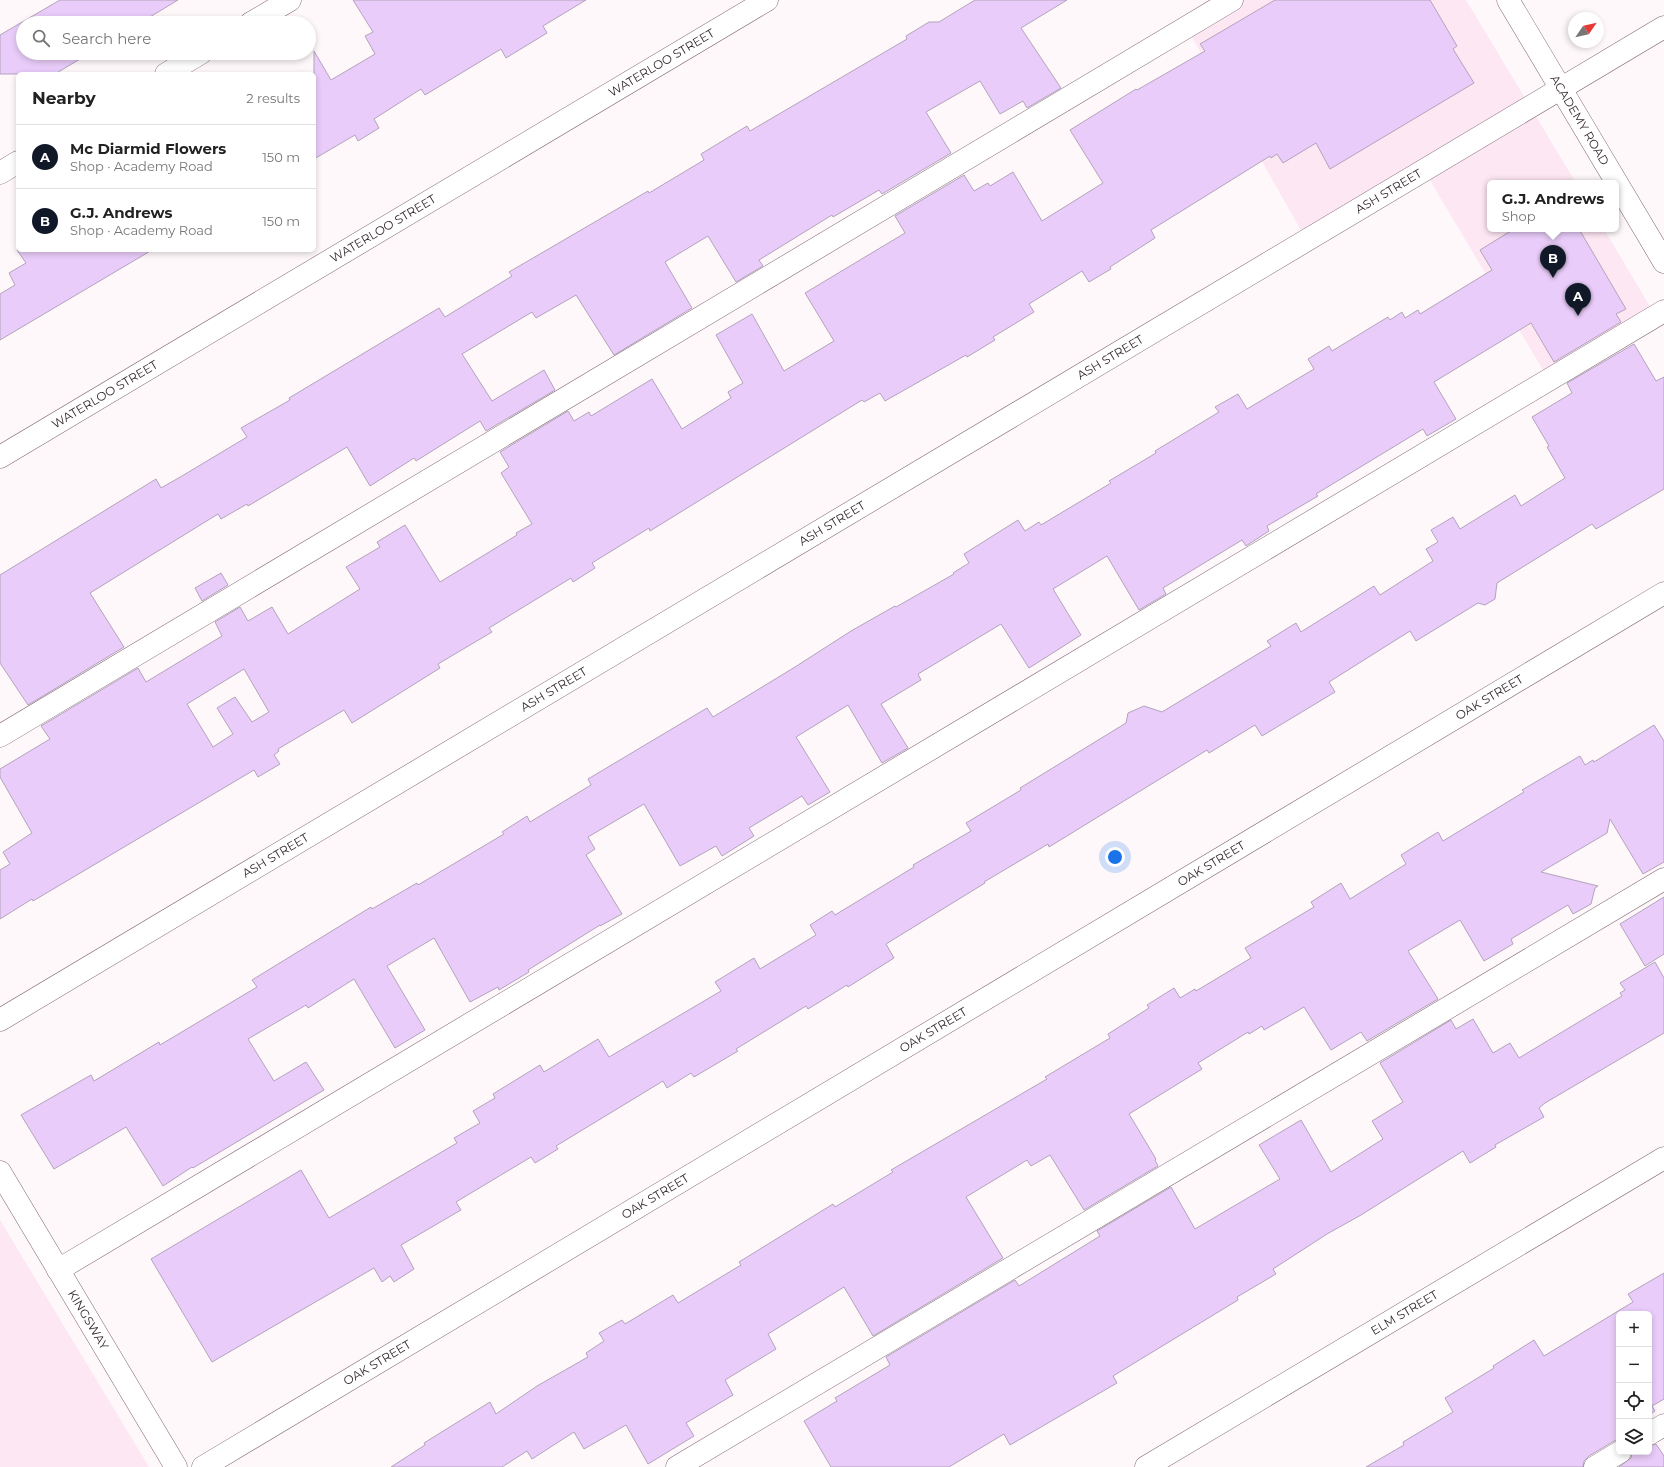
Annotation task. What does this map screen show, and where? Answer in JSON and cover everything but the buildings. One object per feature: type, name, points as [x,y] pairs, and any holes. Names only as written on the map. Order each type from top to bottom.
[{"type":"street","points":[[263,16],[290,0]]},
{"type":"street","name":"WATERLOO STREET","points":[[0,457],[767,0]]},
{"type":"street","points":[[0,736],[1232,0]]},
{"type":"street","name":"ACADEMY ROAD","points":[[1508,0],[1615,180]]},
{"type":"street","name":"ASH STREET","points":[[0,1020],[1664,27]]},
{"type":"street","points":[[169,72],[189,60]]},
{"type":"street","points":[[0,173],[16,163]]},
{"type":"street","name":"ACADEMY ROAD","points":[[1619,187],[1664,262]]},
{"type":"street","points":[[58,1270],[1664,311]]},
{"type":"street","name":"OAK STREET","points":[[203,1467],[1664,593]]},
{"type":"street","points":[[677,1467],[1664,879]]},
{"type":"street","name":"ELM STREET","points":[[1146,1467],[1664,1158]]},
{"type":"street","name":"KINGSWAY","points":[[0,1172],[176,1467]]},
{"type":"street","points":[[1652,1432],[1664,1426]]},
{"type":"street","points":[[1595,1467],[1616,1454]]},
{"type":"shaded area","points":[[1208,0],[1466,0],[1574,180],[1487,180],[1487,232],[1606,232],[1655,315],[1549,380],[1419,162],[1302,232],[1181,18]]},
{"type":"shaded area","points":[[0,1220],[149,1467],[0,1467]]},
{"type":"place","name":"G.J. Andrews","points":[[1553,278]]},
{"type":"place","name":"Mc Diarmid Flowers","points":[[1578,316]]}]
